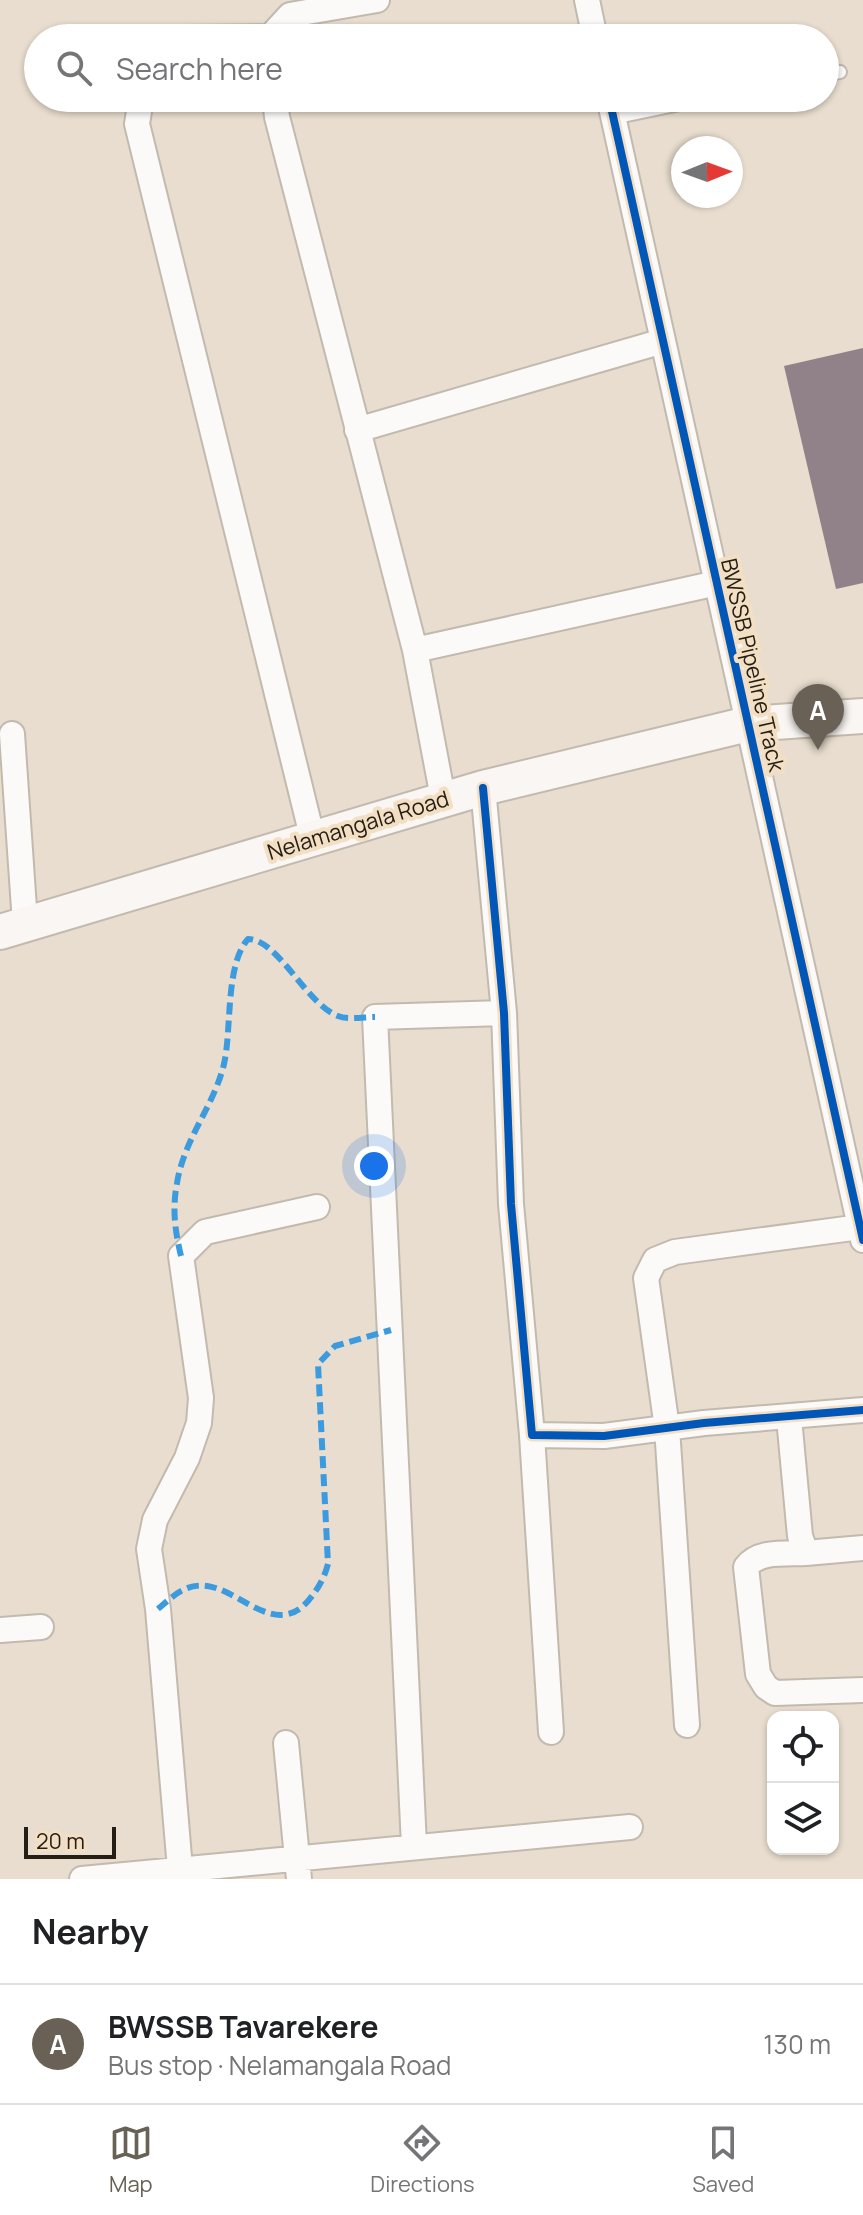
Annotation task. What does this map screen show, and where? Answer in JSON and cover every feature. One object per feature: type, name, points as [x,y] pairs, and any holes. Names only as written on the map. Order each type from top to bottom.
[{"type":"main road","name":"Nelamangala Road","points":[[12,927],[483,788],[748,724],[863,716]]},
{"type":"street","points":[[282,24],[290,15],[377,0]]},
{"type":"street","points":[[587,0],[592,24]]},
{"type":"street","points":[[139,112],[137,124],[313,840]]},
{"type":"street","points":[[278,112],[415,650],[443,798]]},
{"type":"street","name":"BWSSB Pipeline Track","points":[[612,112],[862,1234]]},
{"type":"street","points":[[357,430],[663,341]]},
{"type":"street","points":[[415,650],[717,583]]},
{"type":"street","points":[[12,734],[12,927]]},
{"type":"street","points":[[483,788],[504,1013],[512,1219],[532,1435],[551,1732]]},
{"type":"street","points":[[414,1846],[375,1017],[504,1013]]},
{"type":"street","points":[[180,1869],[158,1609],[149,1549],[155,1520],[193,1443],[200,1410],[197,1360],[181,1256],[205,1232],[317,1207]]},
{"type":"street","points":[[687,1725],[667,1428],[646,1278],[655,1260],[675,1252],[862,1234]]},
{"type":"street","points":[[532,1435],[604,1436],[863,1410]]},
{"type":"street","points":[[789,1418],[800,1536],[806,1553]]},
{"type":"street","points":[[863,1548],[764,1555],[752,1559],[746,1567],[758,1674],[766,1687],[775,1693],[863,1690]]},
{"type":"street","points":[[0,1630],[41,1627]]},
{"type":"street","points":[[286,1743],[298,1868]]},
{"type":"street","points":[[82,1879],[180,1869],[298,1868],[414,1846],[630,1827]]},
{"type":"building","points":[[863,348],[863,583],[836,589],[784,366]]},
{"type":"marked path","points":[[181,1256],[175,1220],[177,1183],[186,1152],[224,1064],[232,981],[241,950],[248,939],[270,949],[326,1009],[342,1017],[375,1017]]},
{"type":"marked path","points":[[158,1609],[193,1586],[220,1589],[271,1614],[283,1615],[296,1611],[308,1601],[320,1584],[328,1564],[318,1364],[335,1346],[391,1330]]},
{"type":"cycle path","points":[[612,112],[863,1240]]},
{"type":"cycle path","points":[[483,788],[504,1013],[511,1204],[532,1435],[604,1436],[704,1423],[863,1410]]},
{"type":"place","name":"BWSSB Tavarekere","points":[[818,750]]}]
